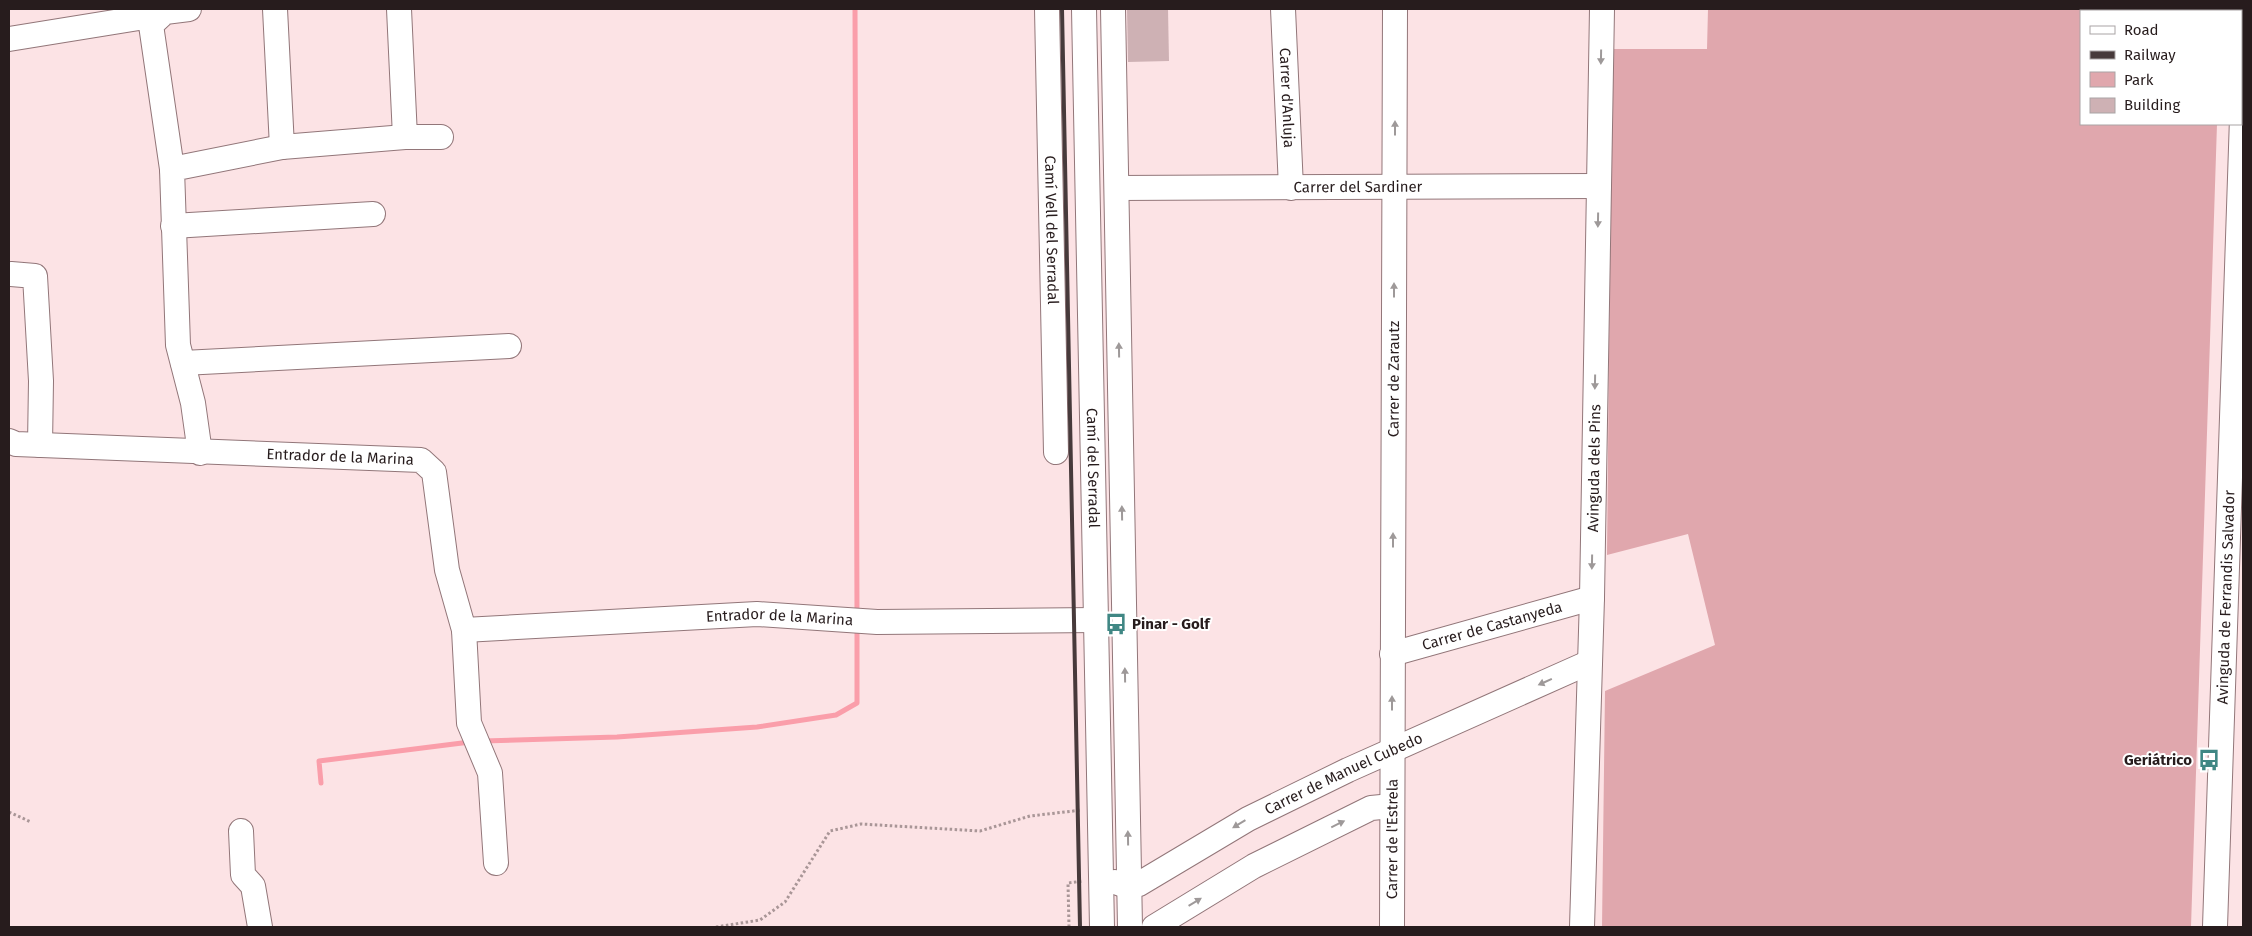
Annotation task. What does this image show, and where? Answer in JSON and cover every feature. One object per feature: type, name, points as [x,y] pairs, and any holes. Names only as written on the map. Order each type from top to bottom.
[{"type":"street","points":[[151,25],[165,12],[189,9]]},
{"type":"street","points":[[275,9],[282,147]]},
{"type":"street","points":[[399,9],[405,137]]},
{"type":"street","name":"Camí Vell del Serradal","points":[[1047,9],[1056,452]]},
{"type":"street","name":"Camí del Serradal","points":[[1084,9],[1102,927]]},
{"type":"street","name":"Camí del Serradal","points":[[1113,9],[1130,927]]},
{"type":"street","name":"Carrer d'Anluja","points":[[1283,9],[1291,188]]},
{"type":"street","name":"Carrer de Zarautz","points":[[1392,751],[1395,9]]},
{"type":"street","name":"Avinguda dels Pins","points":[[1582,927],[1592,598],[1602,9]]},
{"type":"street","points":[[9,40],[144,17],[151,25],[172,169],[172,226],[178,345],[193,403],[200,453]]},
{"type":"street","name":"Avinguda de Ferrandis Salvador","points":[[2215,927],[2233,714],[2243,88]]},
{"type":"street","points":[[172,169],[282,147],[441,136]]},
{"type":"street","name":"Carrer del Sardiner","points":[[1116,188],[1599,186]]},
{"type":"street","points":[[172,226],[373,214]]},
{"type":"street","points":[[11,274],[35,276],[41,381],[40,445]]},
{"type":"street","points":[[183,363],[509,346]]},
{"type":"street","name":"Entrador de la Marina","points":[[9,441],[16,444],[200,453],[421,460],[434,472],[447,570],[464,630],[469,723],[490,773],[496,863]]},
{"type":"street","name":"Carrer de Castanyeda","points":[[1392,654],[1592,598]]},
{"type":"street","name":"Entrador de la Marina","points":[[464,630],[757,614],[877,622],[1096,620]]},
{"type":"street","name":"Carrer de Manuel Cubedo","points":[[1129,887],[1139,884],[1248,819],[1348,770],[1590,662]]},
{"type":"street","name":"Carrer de l'Estrela","points":[[1392,751],[1392,927]]},
{"type":"street","points":[[1154,927],[1262,862],[1370,808],[1392,806]]},
{"type":"street","points":[[241,831],[243,875],[254,886],[260,927]]},
{"type":"street","points":[[1101,880],[1129,887]]},
{"type":"path","points":[[716,927],[760,920],[785,902],[830,831],[861,824],[980,830],[1030,816],[1100,808]]},
{"type":"path","points":[[9,812],[31,822]]},
{"type":"path","points":[[1069,927],[1068,883],[1101,880]]},
{"type":"green space","points":[[1708,9],[2221,9],[2080,10],[2080,125],[2217,125],[2191,927],[1602,927],[1605,691],[1715,645],[1688,534],[1607,555],[1612,49],[1707,49]]},
{"type":"building","points":[[1127,9],[1168,9],[1169,61],[1128,62]]},
{"type":"waterway","points":[[855,9],[857,614]]},
{"type":"waterway","points":[[483,741],[617,737],[757,727],[836,715],[857,703],[857,628]]},
{"type":"waterway","points":[[321,783],[319,761],[470,742]]},
{"type":"railway","points":[[1062,9],[1080,927]]},
{"type":"place","name":"Pinar - Golf","points":[[1116,624]]},
{"type":"place","name":"Geriátrico","points":[[2209,760]]}]
